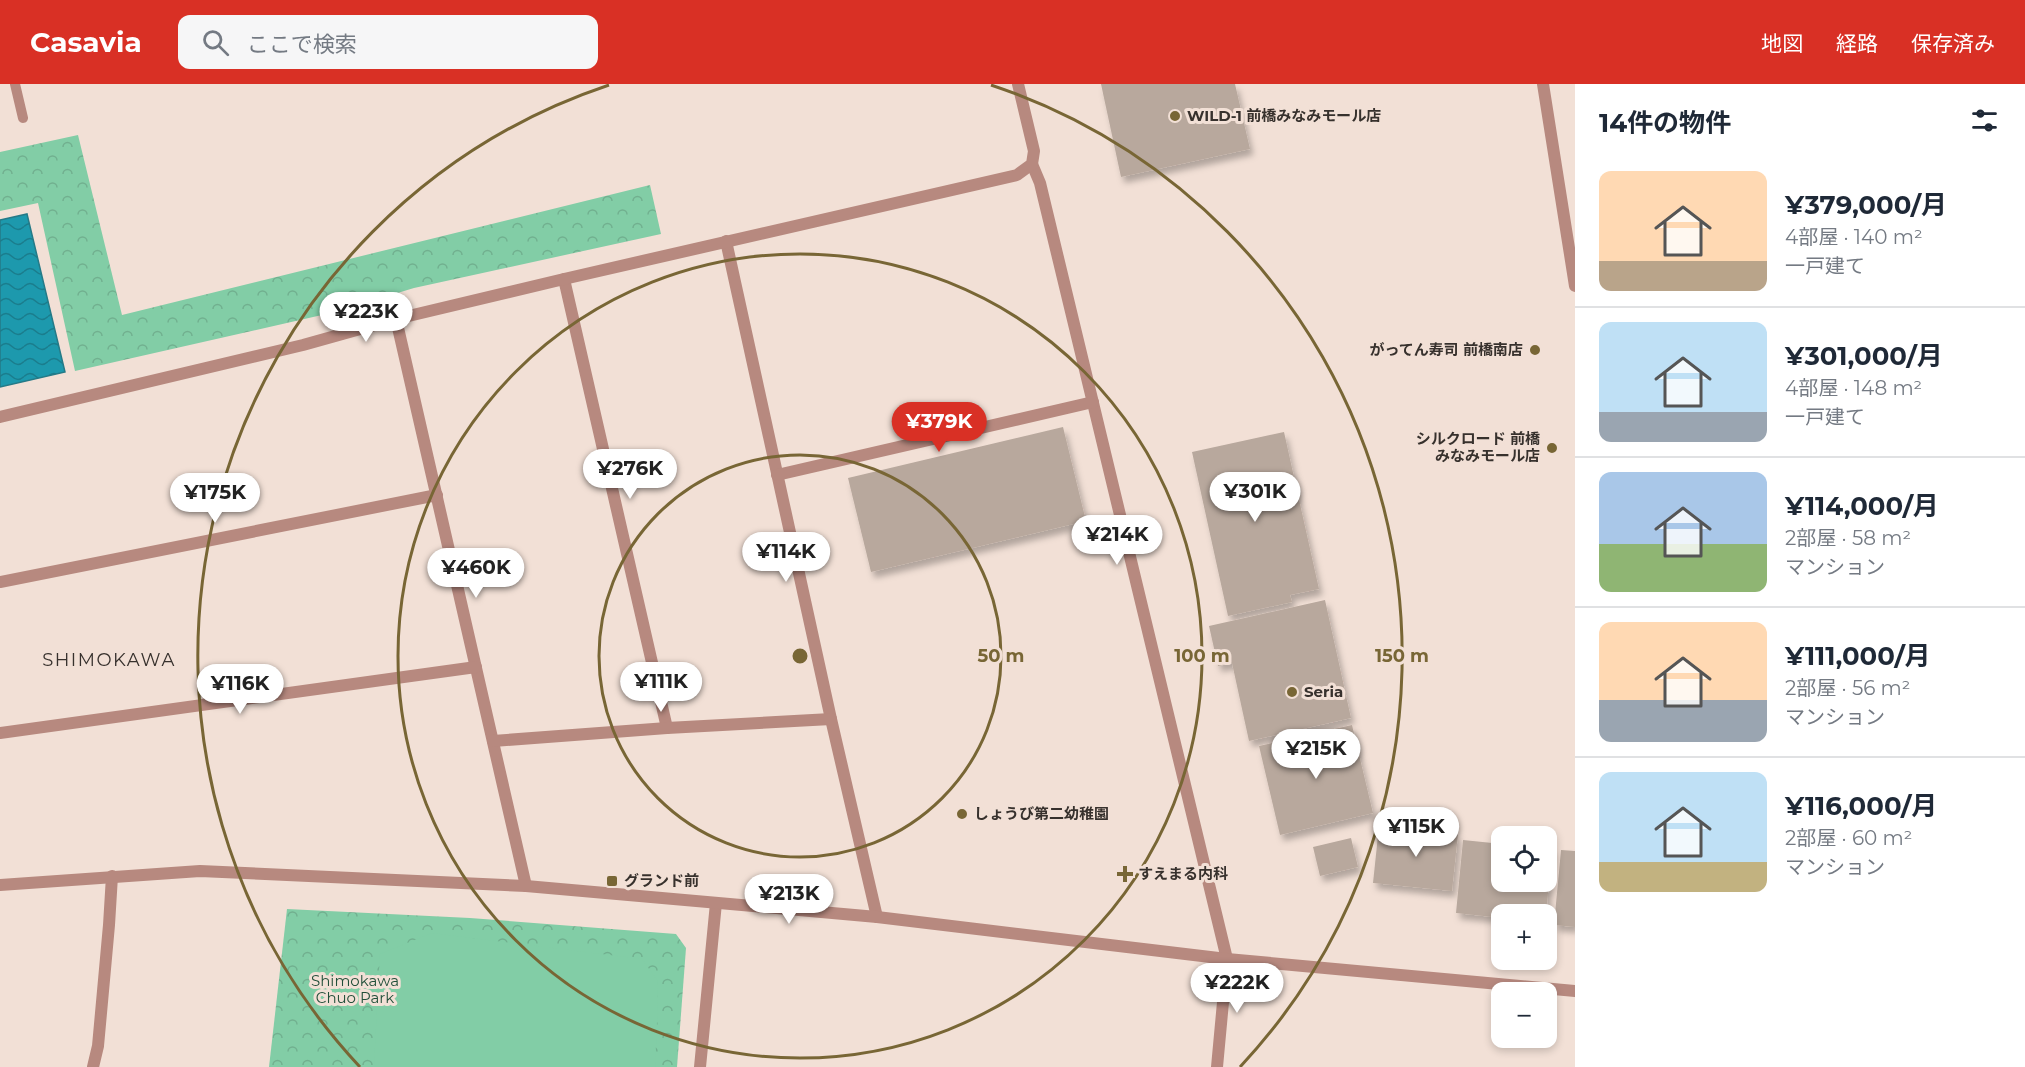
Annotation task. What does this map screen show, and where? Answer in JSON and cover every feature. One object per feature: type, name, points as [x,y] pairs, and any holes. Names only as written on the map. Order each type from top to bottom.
[{"type":"street","points":[[1018,84],[1034,152],[1032,164],[1040,183],[1227,959],[1217,1067]]},
{"type":"street","points":[[1543,84],[1575,286]]},
{"type":"street","points":[[0,417],[303,345],[564,279],[1017,175],[1032,164]]},
{"type":"street","points":[[726,241],[877,917]]},
{"type":"street","points":[[564,279],[667,728]]},
{"type":"street","points":[[396,320],[526,886]]},
{"type":"street","points":[[777,475],[1093,402]]},
{"type":"street","points":[[0,582],[437,495]]},
{"type":"street","points":[[0,734],[476,667]]},
{"type":"street","points":[[493,741],[831,719]]},
{"type":"street","points":[[0,885],[200,871],[526,886],[877,917],[1227,959],[1575,991]]},
{"type":"street","points":[[93,1067],[98,1046],[112,876]]},
{"type":"street","points":[[700,1067],[716,903]]},
{"type":"lane","points":[[15,84],[23,118]]},
{"type":"green space","points":[[78,135],[122,315],[650,185],[661,234],[414,288],[335,312],[75,371],[38,203],[0,211],[0,152]]},
{"type":"green space","name":"Shimokawa Chuo Park","points":[[287,909],[470,918],[676,934],[686,948],[677,1067],[269,1067]]},
{"type":"green space","points":[[432,933],[642,959],[657,980],[655,1067],[374,1067],[380,954]]},
{"type":"water","points":[[27,214],[65,372],[0,387],[0,220]]},
{"type":"building","name":"WILD-1 前橋みなみモール店","points":[[1101,84],[1235,84],[1250,149],[1121,177]]},
{"type":"building","points":[[1063,427],[1086,521],[871,572],[848,478]]},
{"type":"building","points":[[1284,432],[1319,589],[1290,595],[1292,602],[1228,616],[1192,452]]},
{"type":"building","name":"Seria","points":[[1325,600],[1351,718],[1249,741],[1232,663],[1218,666],[1209,626]]},
{"type":"building","points":[[1352,725],[1373,813],[1280,835],[1259,746]]},
{"type":"building","points":[[1379,826],[1458,834],[1452,891],[1373,883]]},
{"type":"building","points":[[1351,838],[1358,867],[1320,876],[1313,847]]},
{"type":"building","points":[[1463,840],[1491,843],[1491,892],[1548,892],[1547,904],[1491,904],[1491,917],[1456,913]]},
{"type":"building","points":[[1561,850],[1575,851],[1575,927],[1557,925],[1556,904]]},
{"type":"place","name":"WILD-1 前橋みなみモール店","points":[[1175,116]]},
{"type":"place","name":"がってん寿司 前橋南店","points":[[1535,350]]},
{"type":"place","name":"シルクロード 前橋 みなみモール店","points":[[1552,448]]},
{"type":"place","name":"Seria","points":[[1292,692]]},
{"type":"place","name":"しょうび第二幼稚園","points":[[962,814]]},
{"type":"place","name":"すえまる内科","points":[[1125,874]]},
{"type":"place","name":"グランド前","points":[[612,881]]},
{"type":"district","name":"SHIMOKAWA","points":[[109,660]]}]
